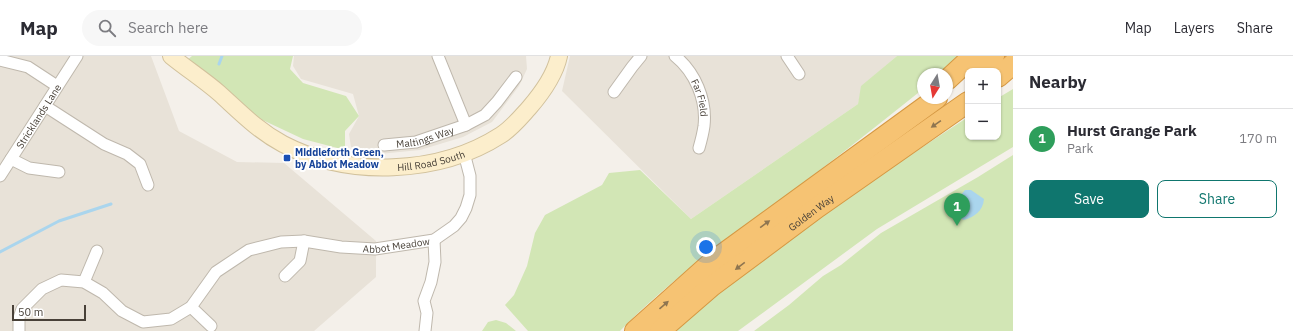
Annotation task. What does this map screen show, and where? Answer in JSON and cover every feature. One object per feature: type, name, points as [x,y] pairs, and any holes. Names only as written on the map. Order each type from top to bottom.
[{"type":"highway","points":[[953,74],[973,56]]},
{"type":"highway","points":[[978,68],[994,56]]},
{"type":"highway","points":[[1001,75],[1013,64]]},
{"type":"highway","points":[[1001,81],[1013,74]]},
{"type":"highway","points":[[953,86],[965,77]]},
{"type":"highway","points":[[867,151],[919,104]]},
{"type":"highway","name":"Golden Way","points":[[635,331],[712,262],[930,104]]},
{"type":"highway","name":"Golden Way","points":[[660,331],[712,286],[812,212],[965,104]]},
{"type":"street","name":"Stricklands Lane","points":[[0,176],[77,56]]},
{"type":"street","name":"Hill Road South","points":[[171,56],[218,92],[254,125],[283,144],[314,156],[347,165],[381,168],[430,163],[464,153],[500,135],[516,123],[535,102],[556,68],[559,56]]},
{"type":"street","name":"Maltings Way","points":[[438,56],[466,125]]},
{"type":"street","points":[[614,92],[642,56]]},
{"type":"street","name":"Far Field","points":[[675,56],[685,65],[693,76],[702,101],[704,126],[699,148]]},
{"type":"street","points":[[788,56],[799,74]]},
{"type":"street","points":[[0,60],[28,67],[57,86]]},
{"type":"street","name":"Maltings Way","points":[[384,145],[416,142],[466,125],[485,115],[516,77]]},
{"type":"street","points":[[45,106],[104,144],[127,154],[140,164],[148,185]]},
{"type":"street","name":"Abbot Meadow","points":[[19,331],[18,318],[22,309],[42,289],[61,280],[84,282],[103,293],[122,311],[143,322],[171,319],[191,307],[216,272],[249,250],[281,242],[304,241],[341,247],[375,249],[434,240],[454,226],[461,218],[466,208],[470,195],[470,176],[464,153]]},
{"type":"street","points":[[11,159],[29,168],[59,172]]},
{"type":"street","points":[[425,331],[427,313],[424,301],[431,282],[435,262],[434,240]]},
{"type":"street","points":[[285,276],[300,261],[304,241]]},
{"type":"street","points":[[84,282],[97,251]]},
{"type":"street","points":[[191,307],[210,326]]},
{"type":"shaded area","points":[[0,56],[151,56],[179,131],[237,162],[284,163],[376,241],[376,277],[314,331],[0,331]]},
{"type":"shaded area","points":[[294,56],[526,56],[527,69],[519,86],[492,122],[463,137],[420,150],[379,154],[351,147],[349,134],[359,116],[353,94],[301,79],[293,66]]},
{"type":"shaded area","points":[[570,56],[897,56],[862,86],[858,104],[691,219],[562,91]]},
{"type":"green space","points":[[192,56],[293,56],[290,69],[303,83],[346,96],[359,116],[345,131],[345,150],[303,139],[250,114],[185,62]]},
{"type":"green space","points":[[897,56],[960,56],[947,68],[917,68],[917,94],[828,164],[692,266],[655,297],[620,331],[528,331],[505,305],[514,295],[527,266],[535,233],[545,215],[602,185],[609,173],[640,170],[691,219],[858,104],[861,86]]},
{"type":"green space","points":[[1013,89],[1013,147],[877,229],[738,331],[675,331],[708,300],[850,195],[965,119],[965,140],[1001,140],[1001,96]]},
{"type":"green space","points":[[1013,155],[1013,331],[754,331],[789,305],[823,276],[841,265],[881,233]]},
{"type":"green space","points":[[496,320],[506,323],[516,331],[482,331],[488,322]]},
{"type":"water","points":[[965,190],[971,190],[984,199],[980,210],[964,220],[956,216],[955,209]]},
{"type":"waterway","points":[[219,64],[222,56]]},
{"type":"waterway","points":[[0,252],[59,221],[111,204]]},
{"type":"place","name":"Middleforth Green, by Abbot Meadow","points":[[287,158]]},
{"type":"place","name":"Hurst Grange Park","points":[[957,226]]}]
